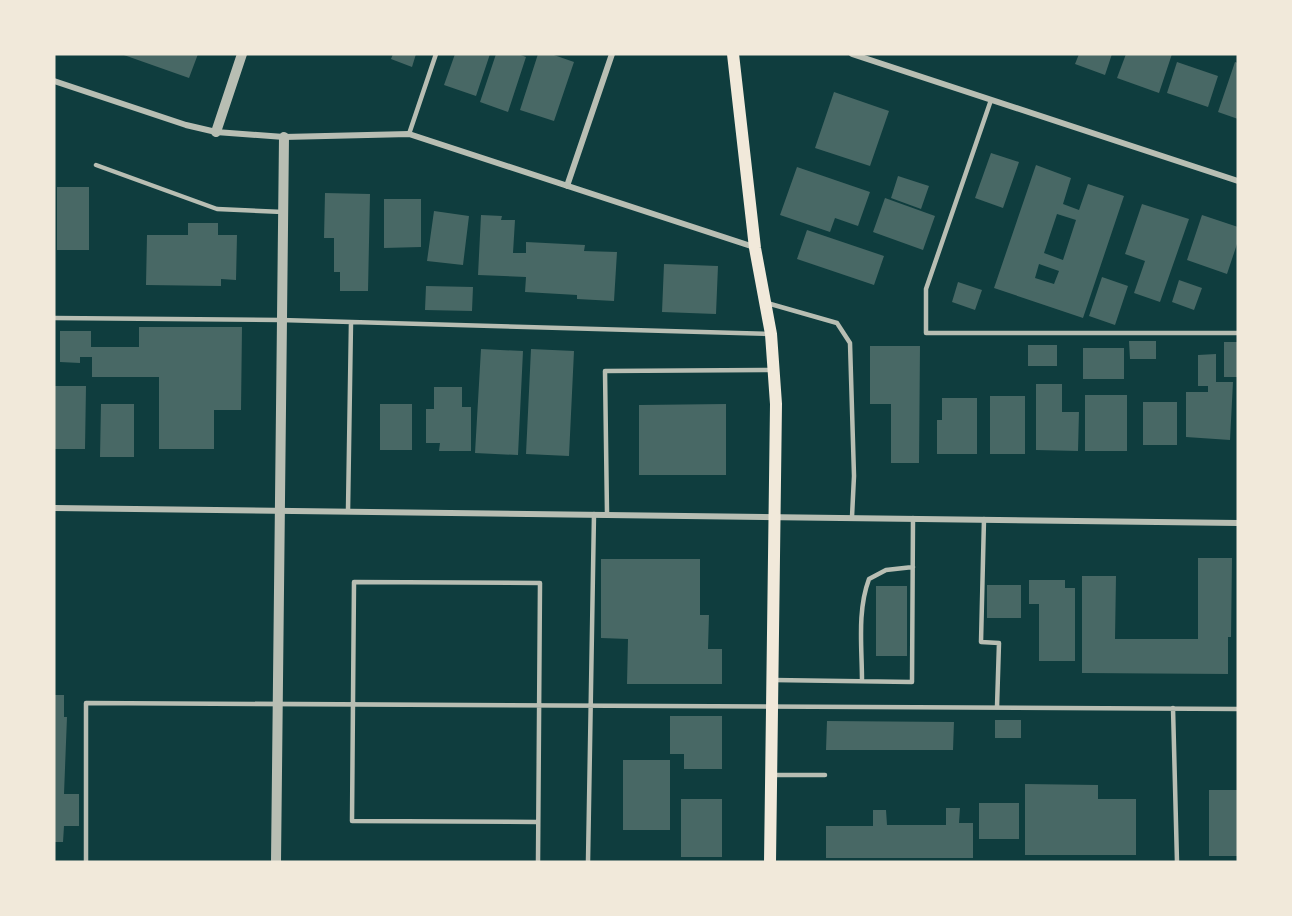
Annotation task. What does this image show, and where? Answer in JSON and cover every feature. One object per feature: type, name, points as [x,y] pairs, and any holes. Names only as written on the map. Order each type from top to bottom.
[{"type":"main road","points":[[733,54],[755,248],[771,334],[776,404],[770,862]]},
{"type":"street","points":[[216,132],[243,54]]},
{"type":"street","points":[[567,186],[612,54]]},
{"type":"street","points":[[852,54],[1238,181]]},
{"type":"street","points":[[54,81],[186,125],[216,132],[284,137],[409,134],[755,248]]},
{"type":"street","points":[[276,862],[284,137]]},
{"type":"street","points":[[54,508],[607,513],[1238,523]]},
{"type":"lane","points":[[409,134],[435,54]]},
{"type":"lane","points":[[991,100],[926,289],[926,333],[1238,333]]},
{"type":"lane","points":[[96,165],[217,209],[283,212]]},
{"type":"lane","points":[[765,302],[837,323],[850,343],[854,476],[852,517]]},
{"type":"lane","points":[[54,318],[281,320],[771,334]]},
{"type":"lane","points":[[348,511],[351,322]]},
{"type":"lane","points":[[607,513],[606,371],[774,370]]},
{"type":"lane","points":[[588,862],[594,513]]},
{"type":"lane","points":[[772,680],[912,682],[913,518]]},
{"type":"lane","points":[[984,519],[981,642],[999,643],[997,707]]},
{"type":"lane","points":[[862,681],[862,614],[864,593],[869,579],[886,570],[913,567]]},
{"type":"lane","points":[[538,822],[352,821],[354,582],[540,583],[538,862]]},
{"type":"lane","points":[[86,862],[86,703],[277,702],[1238,709]]},
{"type":"lane","points":[[1173,708],[1177,862]]},
{"type":"lane","points":[[771,775],[825,775]]},
{"type":"building","points":[[121,54],[198,54],[189,78]]},
{"type":"building","points":[[393,54],[416,54],[412,67],[391,59]]},
{"type":"building","points":[[455,54],[490,54],[476,96],[444,85]]},
{"type":"building","points":[[496,54],[518,54],[526,57],[508,112],[480,102]]},
{"type":"building","points":[[538,54],[551,54],[574,62],[554,121],[520,110]]},
{"type":"building","points":[[1079,54],[1112,54],[1105,75],[1075,64]]},
{"type":"building","points":[[1126,54],[1172,54],[1159,93],[1117,78]]},
{"type":"building","points":[[1177,62],[1218,76],[1208,107],[1167,93]]},
{"type":"building","points":[[1235,62],[1238,63],[1238,119],[1218,112]]},
{"type":"building","points":[[834,92],[889,111],[870,166],[815,148]]},
{"type":"building","points":[[991,153],[1019,162],[1003,208],[975,198]]},
{"type":"building","points":[[1036,165],[1071,178],[1063,204],[1079,210],[1088,184],[1124,196],[1083,318],[994,288]],"holes":[[[1057,214],[1076,220],[1063,260],[1044,253]],[[1039,264],[1059,271],[1054,284],[1035,278]]]},
{"type":"building","points":[[797,167],[870,192],[858,226],[835,218],[830,232],[780,215]]},
{"type":"building","points":[[898,176],[929,186],[921,209],[891,198]]},
{"type":"building","points":[[57,187],[89,187],[89,250],[57,250]]},
{"type":"building","points":[[325,193],[370,194],[368,291],[340,291],[340,272],[334,272],[334,238],[324,238]]},
{"type":"building","points":[[885,198],[935,216],[923,250],[873,232]]},
{"type":"building","points":[[384,199],[421,199],[421,247],[384,248]]},
{"type":"building","points":[[1142,204],[1189,219],[1160,302],[1134,293],[1145,261],[1125,254]]},
{"type":"building","points":[[434,211],[469,216],[463,265],[427,261]]},
{"type":"building","points":[[481,215],[502,216],[501,220],[515,220],[513,253],[526,253],[526,242],[585,245],[584,251],[617,252],[614,301],[577,299],[577,295],[525,292],[526,277],[478,275]]},
{"type":"building","points":[[1202,215],[1238,227],[1238,241],[1227,274],[1187,260]]},
{"type":"building","points":[[188,223],[218,223],[218,235],[237,235],[236,280],[221,279],[221,286],[146,285],[147,235],[188,235]]},
{"type":"building","points":[[807,230],[884,256],[874,285],[797,259]]},
{"type":"building","points":[[664,264],[718,266],[716,314],[662,312]]},
{"type":"building","points":[[1102,277],[1128,286],[1115,325],[1089,316]]},
{"type":"building","points":[[1179,280],[1202,288],[1194,310],[1172,302]]},
{"type":"building","points":[[958,282],[982,290],[975,310],[952,302]]},
{"type":"building","points":[[426,286],[473,287],[472,311],[425,310]]},
{"type":"building","points":[[139,327],[242,327],[241,410],[214,410],[214,449],[159,449],[159,377],[92,377],[92,357],[80,357],[80,363],[60,362],[60,331],[91,331],[91,347],[139,347]]},
{"type":"building","points":[[1129,341],[1156,341],[1156,359],[1130,359]]},
{"type":"building","points":[[1224,342],[1238,342],[1238,377],[1224,377]]},
{"type":"building","points":[[1028,345],[1057,345],[1057,366],[1028,366]]},
{"type":"building","points":[[870,346],[920,346],[919,463],[891,463],[891,404],[870,404]]},
{"type":"building","points":[[1083,348],[1124,348],[1124,379],[1083,379]]},
{"type":"building","points":[[481,349],[523,351],[518,455],[475,453]]},
{"type":"building","points":[[531,349],[574,351],[569,456],[526,454]]},
{"type":"building","points":[[1216,354],[1216,382],[1233,382],[1230,440],[1186,437],[1186,392],[1208,392],[1208,386],[1198,386],[1198,355]]},
{"type":"building","points":[[1036,384],[1062,384],[1062,412],[1079,412],[1078,451],[1036,450]]},
{"type":"building","points":[[54,386],[86,386],[85,449],[54,449]]},
{"type":"building","points":[[434,387],[462,387],[462,407],[471,407],[471,451],[439,451],[440,443],[426,443],[426,409],[434,409]]},
{"type":"building","points":[[1085,395],[1127,395],[1127,451],[1085,451]]},
{"type":"building","points":[[990,396],[1025,396],[1025,454],[990,454]]},
{"type":"building","points":[[942,398],[977,398],[977,454],[937,454],[937,420],[942,420]]},
{"type":"building","points":[[1143,402],[1177,402],[1177,445],[1143,445]]},
{"type":"building","points":[[101,404],[134,404],[134,457],[100,457]]},
{"type":"building","points":[[380,404],[412,404],[412,450],[380,450]]},
{"type":"building","points":[[726,404],[726,475],[639,475],[639,405]]},
{"type":"building","points":[[1198,558],[1232,558],[1228,674],[1082,673],[1082,576],[1116,576],[1115,639],[1198,639]]},
{"type":"building","points":[[601,559],[700,559],[700,615],[709,615],[708,649],[722,649],[722,684],[627,684],[628,639],[601,638]]},
{"type":"building","points":[[1029,580],[1065,580],[1065,588],[1075,588],[1075,661],[1039,661],[1039,604],[1029,604]]},
{"type":"building","points":[[987,585],[1021,585],[1021,618],[987,618]]},
{"type":"building","points":[[876,586],[907,586],[907,656],[876,656]]},
{"type":"building","points":[[54,695],[64,695],[64,717],[67,717],[64,794],[79,794],[79,826],[64,826],[63,842],[54,842]]},
{"type":"building","points":[[670,716],[722,716],[722,769],[684,769],[684,754],[670,754]]},
{"type":"building","points":[[995,720],[1021,720],[1021,738],[995,738]]},
{"type":"building","points":[[827,721],[954,722],[953,750],[826,750]]},
{"type":"building","points":[[623,760],[670,760],[670,830],[623,830]]},
{"type":"building","points":[[1025,784],[1098,785],[1098,799],[1136,799],[1136,855],[1025,855]]},
{"type":"building","points":[[1209,790],[1238,790],[1238,856],[1209,856]]},
{"type":"building","points":[[681,799],[722,799],[722,857],[681,857]]},
{"type":"building","points":[[979,803],[1019,803],[1019,839],[979,839]]},
{"type":"building","points":[[946,808],[960,808],[959,823],[973,823],[973,858],[826,858],[826,826],[873,826],[873,810],[886,810],[887,825],[946,825]]}]
